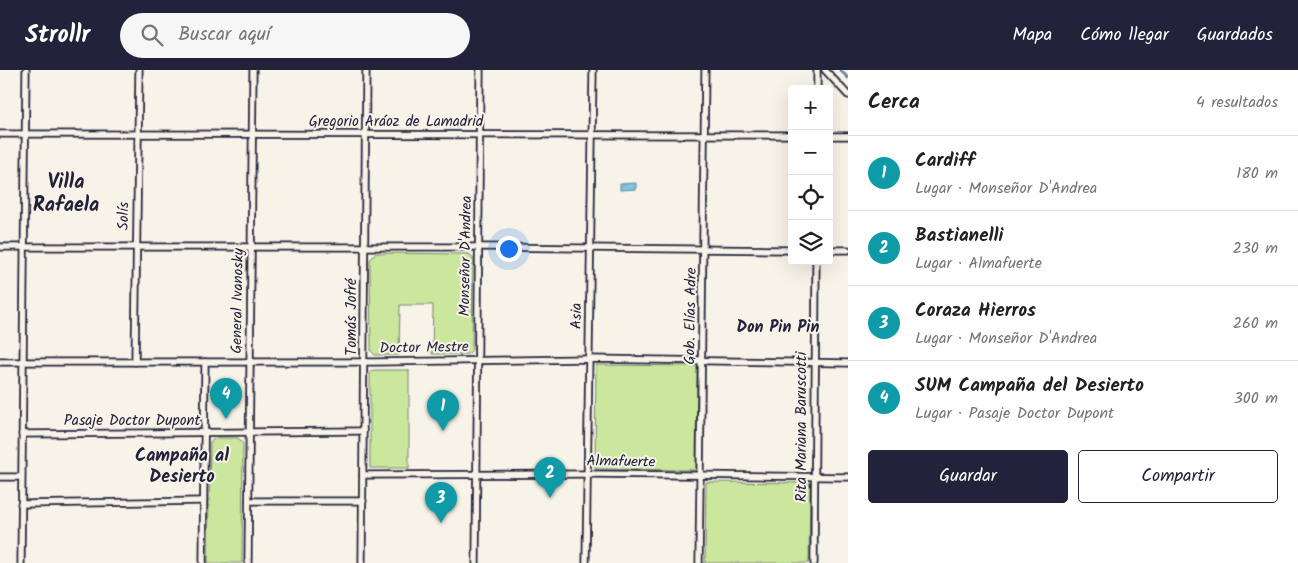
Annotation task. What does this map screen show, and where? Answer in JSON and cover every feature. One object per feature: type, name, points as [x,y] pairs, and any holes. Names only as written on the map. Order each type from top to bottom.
[{"type":"street","points":[[21,563],[26,70]]},
{"type":"street","name":"Solís","points":[[135,362],[139,70]]},
{"type":"street","name":"General Ivanosky","points":[[248,563],[253,70]]},
{"type":"street","name":"Tomás Jofré","points":[[362,563],[366,70]]},
{"type":"street","name":"Monseñor D'Andrea","points":[[476,563],[480,70]]},
{"type":"street","name":"Asia","points":[[586,563],[593,70]]},
{"type":"street","name":"Gob. Elías Adre","points":[[699,563],[705,70]]},
{"type":"street","points":[[817,70],[817,85]]},
{"type":"street","points":[[825,70],[848,95]]},
{"type":"street","name":"Gregorio Aráoz de Lamadrid","points":[[0,134],[788,135]]},
{"type":"street","points":[[833,136],[848,136]]},
{"type":"street","points":[[0,247],[479,247],[788,250]]},
{"type":"street","points":[[833,250],[848,250]]},
{"type":"street","name":"Rita Mariana Baruscotti","points":[[814,563],[816,265]]},
{"type":"street","name":"Doctor Mestre","points":[[0,362],[364,362],[589,359],[848,363]]},
{"type":"street","points":[[203,563],[205,362]]},
{"type":"street","name":"Pasaje Doctor Dupont","points":[[22,434],[363,432]]},
{"type":"street","name":"Almafuerte","points":[[363,475],[588,474],[848,477]]},
{"type":"street","points":[[0,477],[22,477]]},
{"type":"street","points":[[21,504],[203,501]]},
{"type":"street","points":[[248,501],[363,501]]},
{"type":"green space","points":[[375,253],[469,254],[473,257],[472,350],[468,354],[432,354],[433,305],[400,305],[399,355],[375,355],[371,351],[370,260]]},
{"type":"green space","points":[[596,365],[697,366],[696,470],[595,469]]},
{"type":"green space","points":[[374,370],[409,370],[409,468],[370,468],[370,372]]},
{"type":"green space","points":[[216,438],[238,438],[243,443],[242,563],[208,563],[210,442]]},
{"type":"green space","points":[[706,482],[810,483],[809,563],[705,563]]},
{"type":"water","points":[[636,183],[636,189],[620,190],[620,184]]},
{"type":"waterway","points":[[840,70],[848,78]]},
{"type":"place","name":"SUM Campaña del Desierto","points":[[226,419]]},
{"type":"place","name":"Cardiff","points":[[443,431]]},
{"type":"place","name":"Bastianelli","points":[[550,498]]},
{"type":"place","name":"Coraza Hierros","points":[[441,523]]},
{"type":"district","name":"Villa Rafaela","points":[[66,194]]},
{"type":"district","name":"Don Pin Pin","points":[[778,327]]},
{"type":"district","name":"Campaña al Desierto","points":[[182,466]]}]
